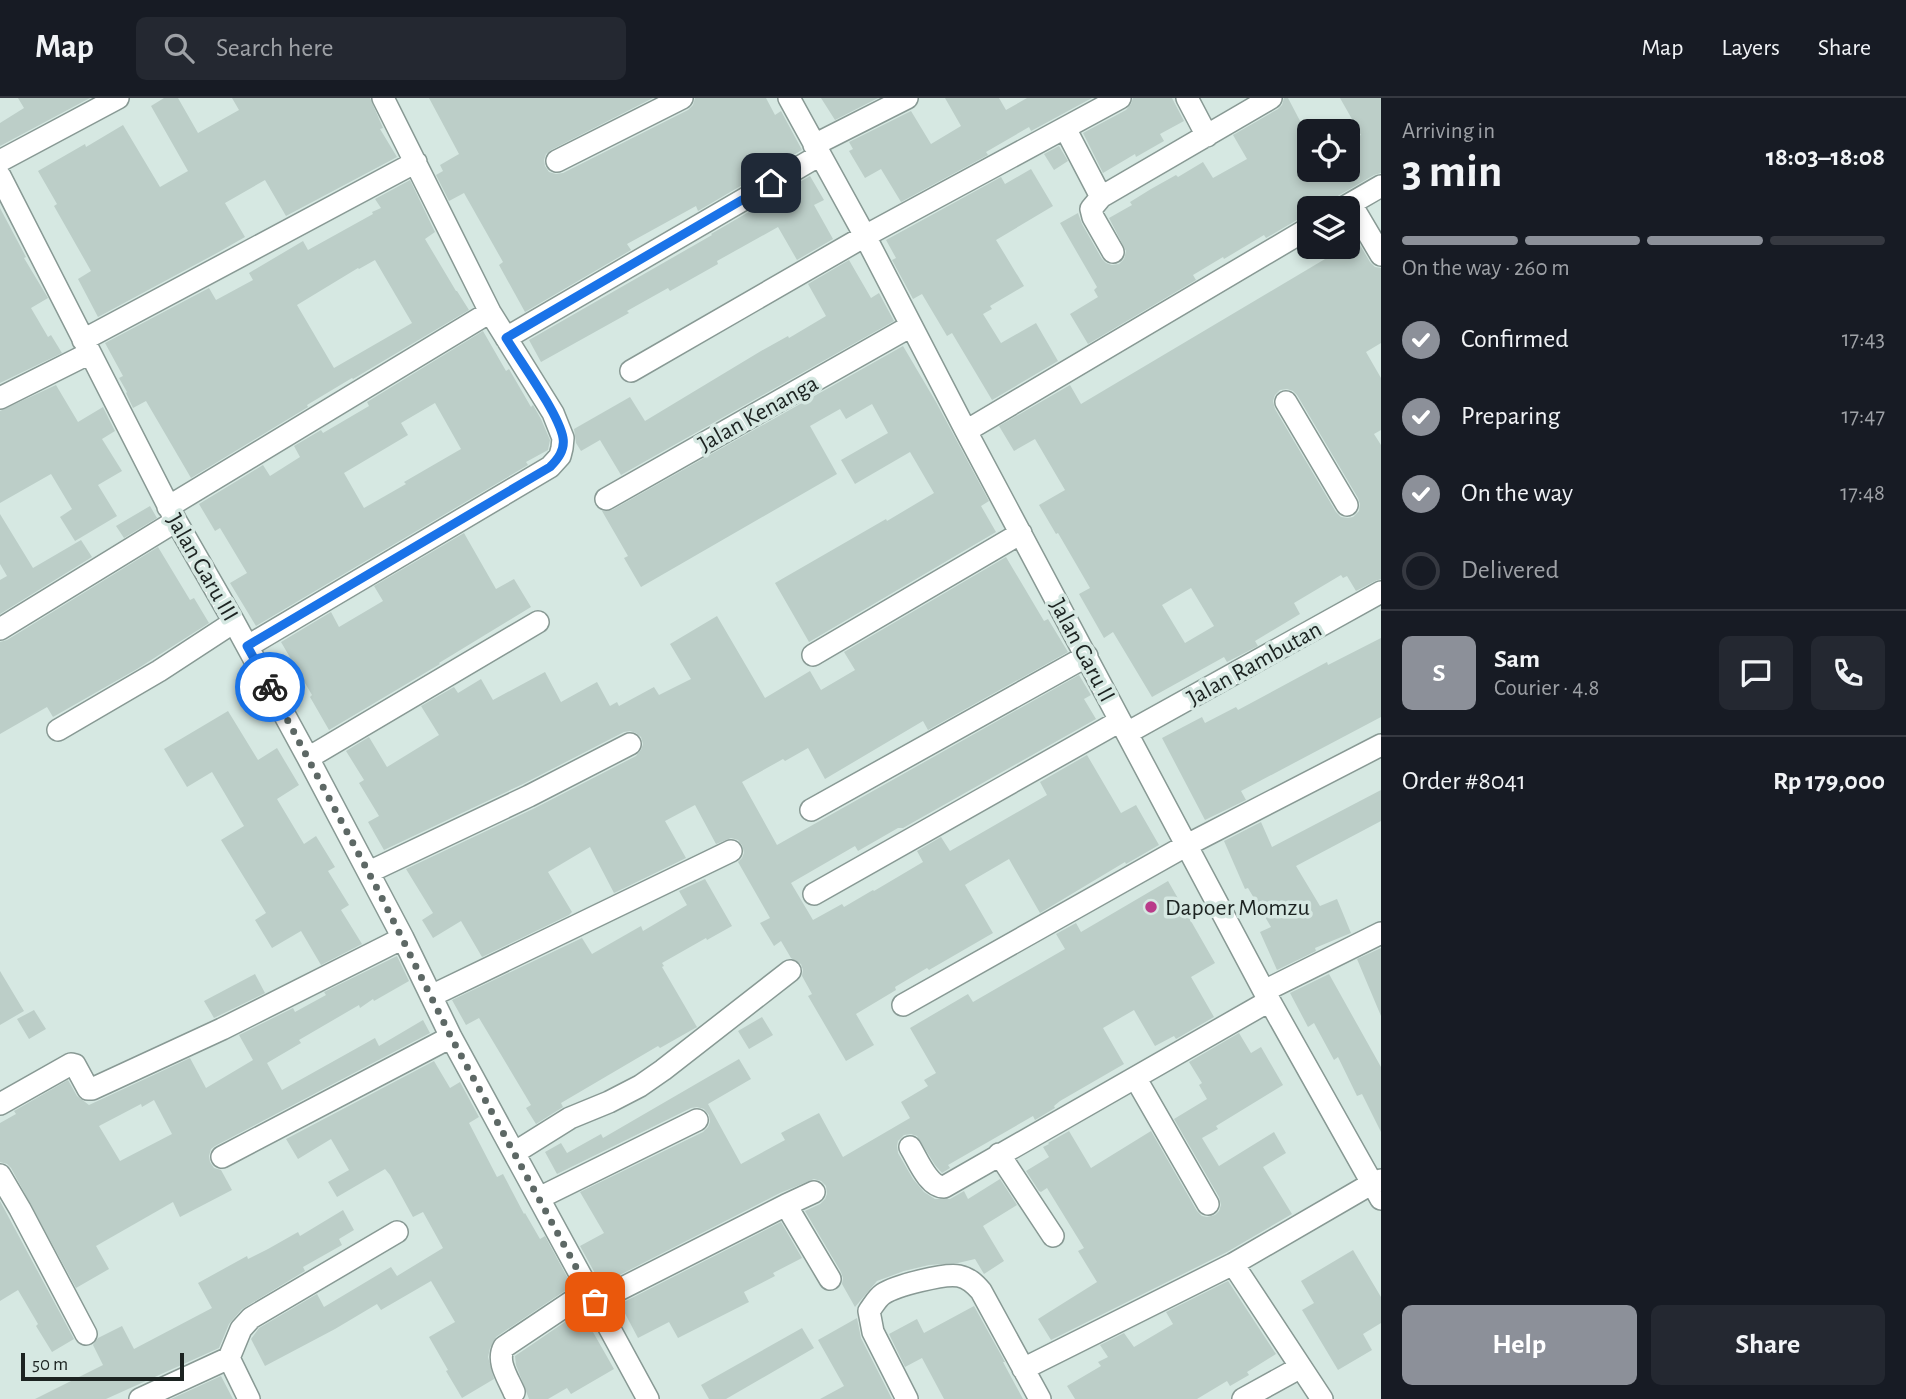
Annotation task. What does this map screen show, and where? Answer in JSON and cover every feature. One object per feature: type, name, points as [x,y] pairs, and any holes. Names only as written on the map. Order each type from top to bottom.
[{"type":"street","points":[[0,161],[118,98]]},
{"type":"street","points":[[247,646],[550,467],[562,448],[563,438],[553,413],[491,312],[383,98]]},
{"type":"street","points":[[557,161],[682,98]]},
{"type":"street","name":"Jalan Garu II","points":[[789,98],[865,236],[1266,996],[1377,1188]]},
{"type":"street","points":[[506,338],[907,98]]},
{"type":"street","points":[[631,371],[865,236],[1120,98]]},
{"type":"street","points":[[1187,98],[1206,136]]},
{"type":"street","points":[[1113,252],[1091,209],[1101,197],[1271,98]]},
{"type":"street","points":[[1065,128],[1101,197]]},
{"type":"street","points":[[0,398],[87,346],[416,162]]},
{"type":"street","name":"Jalan Garu III","points":[[0,176],[9,214],[87,346],[172,514],[308,758],[403,938],[451,1037],[648,1399]]},
{"type":"street","points":[[1360,198],[1381,186]]},
{"type":"street","points":[[1360,224],[1381,254]]},
{"type":"street","points":[[966,431],[1297,235]]},
{"type":"street","points":[[0,629],[172,514],[491,312]]},
{"type":"street","name":"Jalan Kenanga","points":[[606,499],[911,327]]},
{"type":"street","points":[[1286,401],[1347,505]]},
{"type":"street","points":[[813,655],[1021,533]]},
{"type":"street","name":"Jalan Rambutan","points":[[814,894],[1381,592]]},
{"type":"street","points":[[58,730],[159,671],[234,622]]},
{"type":"street","points":[[308,758],[538,622]]},
{"type":"street","points":[[811,810],[1087,656]]},
{"type":"street","points":[[369,872],[529,796],[630,744]]},
{"type":"street","points":[[903,1005],[1187,845],[1381,745]]},
{"type":"street","points":[[431,996],[731,851]]},
{"type":"street","points":[[910,1147],[933,1183],[940,1187],[949,1185],[999,1154],[1136,1079],[1266,996],[1381,933]]},
{"type":"street","points":[[0,1104],[71,1064],[75,1065],[85,1085],[92,1089],[222,1029],[403,938]]},
{"type":"street","points":[[514,1153],[570,1118],[640,1086],[790,971]]},
{"type":"street","points":[[222,1157],[451,1037]]},
{"type":"street","points":[[1136,1079],[1208,1204]]},
{"type":"street","points":[[539,1198],[697,1120]]},
{"type":"street","points":[[999,1154],[1053,1236]]},
{"type":"street","points":[[0,1175],[86,1334]]},
{"type":"street","points":[[1023,1369],[1233,1264],[1377,1188]]},
{"type":"street","points":[[514,1392],[500,1359],[504,1347],[592,1296],[814,1192]]},
{"type":"street","points":[[786,1205],[830,1279]]},
{"type":"street","points":[[140,1399],[229,1358],[241,1329],[251,1318],[397,1233]]},
{"type":"street","points":[[1233,1264],[1322,1399]]},
{"type":"street","points":[[907,1399],[873,1332],[869,1311],[881,1296],[891,1290],[942,1276],[958,1276],[973,1282],[981,1291],[1040,1399]]},
{"type":"street","points":[[229,1358],[249,1399]]},
{"type":"street","points":[[1244,1399],[1301,1367]]},
{"type":"building","points":[[18,98],[90,98],[0,146],[0,123],[24,108]]},
{"type":"building","points":[[164,98],[178,98],[198,133],[239,110],[232,98],[370,98],[383,128],[380,129],[397,157],[286,216],[265,180],[225,203],[245,237],[98,317],[78,279],[91,271],[54,206],[57,204],[38,171],[123,125],[160,187],[188,171],[151,106]]},
{"type":"building","points":[[429,98],[653,98],[551,150],[546,154],[545,166],[549,172],[556,174],[563,173],[688,110],[695,98],[766,98],[775,115],[781,111],[802,150],[698,211],[696,206],[627,244],[631,250],[525,312],[499,265],[503,262],[464,193],[449,201],[436,175],[443,171],[440,165],[459,154]]},
{"type":"building","points":[[821,98],[878,98],[835,120]]},
{"type":"building","points":[[945,98],[999,98],[1006,110],[1027,98],[1092,98],[1031,131],[1029,127],[986,152],[988,155],[901,202],[881,169],[865,178],[849,151],[853,149],[849,142],[911,111],[931,144],[961,126]]},
{"type":"building","points":[[1133,98],[1172,98],[1184,121],[1160,134],[1164,141],[1103,173],[1083,133],[1126,110]]},
{"type":"building","points":[[1284,98],[1288,98],[1299,119],[1297,182],[1360,182],[1360,119],[1352,119],[1340,98],[1381,98],[1381,173],[1338,196],[1297,196],[1297,220],[1266,238],[1264,235],[1224,259],[1223,257],[1193,275],[1196,280],[1088,344],[1070,314],[1098,297],[1094,290],[1097,287],[1060,223],[1078,213],[1102,259],[1112,265],[1119,264],[1126,251],[1109,218],[1132,205],[1130,202],[1151,189],[1203,162],[1213,178],[1247,159],[1233,135],[1282,105]]},
{"type":"building","points":[[1059,146],[1068,161],[1054,170],[1044,154]]},
{"type":"building","points":[[1031,169],[1053,206],[996,240],[1024,286],[990,306],[992,309],[983,314],[1001,343],[1036,323],[1058,361],[992,400],[952,333],[947,336],[922,294],[913,299],[892,260],[896,258],[886,240],[1001,177],[1005,184]]},
{"type":"building","points":[[810,176],[824,200],[814,205],[833,239],[797,260],[778,227],[717,261],[718,264],[670,291],[668,288],[541,362],[529,340]]},
{"type":"building","points":[[410,180],[435,232],[425,239],[469,310],[307,405],[308,407],[191,478],[146,401],[133,408],[119,378],[123,376],[105,343],[209,288],[216,300],[253,280],[249,273],[303,241],[308,250],[373,214],[372,212],[381,208],[375,199]],"holes":[[[375,260],[412,323],[334,368],[297,305]]]},
{"type":"building","points":[[0,208],[26,257],[24,258],[48,298],[31,308],[48,337],[51,335],[62,353],[0,383]]},
{"type":"building","points":[[1360,245],[1370,262],[1381,268],[1381,343],[1366,352],[1381,378],[1381,430],[1374,434],[1381,445],[1381,579],[1356,591],[1347,576],[1343,578],[1341,575],[1294,603],[1300,614],[1255,641],[1258,646],[1227,662],[1224,657],[1152,697],[1113,632],[1104,638],[1079,594],[1090,588],[1039,505],[1065,490],[1035,439],[1014,451],[999,426],[1070,385],[1081,404],[1325,259],[1360,259]],"holes":[[[1280,390],[1293,391],[1358,498],[1359,511],[1353,517],[1341,517],[1336,512],[1275,409],[1275,395]],[[1191,588],[1214,626],[1185,643],[1162,605]]]},
{"type":"building","points":[[849,260],[871,298],[879,293],[894,321],[621,475],[600,440],[581,451],[576,443],[574,429],[630,397],[645,421],[761,351],[826,316],[808,284]]},
{"type":"building","points":[[483,331],[506,371],[509,369],[541,419],[550,440],[548,450],[526,462],[528,465],[256,626],[230,583],[247,573],[220,528],[215,531],[199,504],[263,465],[270,476],[300,457],[294,446],[321,430],[323,433],[369,406],[367,402]],"holes":[[[435,403],[461,449],[364,508],[344,473],[408,435],[401,423]]]},
{"type":"building","points":[[903,346],[989,501],[981,506],[996,532],[809,642],[775,583],[934,493],[910,452],[855,484],[841,460],[888,433],[872,404],[846,419],[840,409],[810,426],[837,474],[641,587],[624,558],[628,556],[602,511],[612,510]]},
{"type":"building","points":[[56,385],[78,422],[103,407],[115,431],[102,439],[122,471],[98,485],[117,516],[75,541],[60,517],[72,509],[51,474],[0,503],[0,411]]},
{"type":"building","points":[[150,506],[157,518],[124,538],[116,526]]},
{"type":"building","points":[[0,514],[33,568],[81,540],[92,557],[0,614],[0,580],[7,576],[0,564]]},
{"type":"building","points":[[464,533],[496,589],[514,579],[531,607],[329,730],[281,642],[331,612],[339,627],[383,601],[374,586]]},
{"type":"building","points":[[158,547],[190,600],[194,598],[209,623],[137,669],[53,717],[47,707],[0,734],[0,642]]},
{"type":"building","points":[[1006,557],[1044,621],[1048,619],[1068,652],[928,730],[923,721],[825,779],[808,748],[742,782],[777,845],[1079,675],[1091,695],[1084,699],[1096,719],[903,828],[898,828],[858,851],[855,846],[791,883],[813,920],[842,904],[844,907],[923,862],[917,851],[941,837],[950,851],[1047,795],[1040,782],[1087,755],[1121,813],[1136,805],[1159,845],[1126,864],[1125,862],[1040,913],[1009,859],[965,885],[993,933],[929,970],[927,968],[856,1014],[874,1045],[846,1061],[808,996],[812,994],[802,976],[801,964],[791,958],[781,941],[774,946],[760,923],[770,918],[738,862],[744,853],[742,845],[731,838],[716,844],[695,805],[665,821],[686,858],[614,893],[590,847],[548,872],[572,912],[569,915],[482,957],[461,921],[433,938],[422,920],[433,913],[406,869],[535,808],[636,756],[643,744],[636,733],[624,732],[523,784],[384,850],[368,822],[379,816],[359,783],[364,780],[346,751],[369,737],[387,767],[439,735],[421,706],[454,687],[458,693],[481,679],[493,700],[545,672],[561,702],[597,682],[610,706],[617,702],[619,706],[654,687],[659,695],[691,679],[670,644],[717,616],[765,698],[810,671],[821,690],[855,670],[844,652]]},
{"type":"building","points":[[1381,638],[1381,717],[1241,791],[1246,800],[1205,820],[1162,738],[1202,717],[1205,723],[1236,707],[1238,710],[1327,662],[1328,665]]},
{"type":"building","points":[[228,711],[258,760],[277,748],[299,785],[277,799],[304,844],[316,836],[335,867],[328,871],[349,905],[341,910],[362,944],[321,965],[301,931],[272,948],[255,920],[266,913],[221,840],[244,826],[212,772],[187,787],[164,749]]},
{"type":"building","points":[[1381,790],[1381,821],[1296,866],[1320,906],[1337,899],[1351,933],[1315,948],[1316,951],[1277,970],[1260,932],[1271,927],[1248,888],[1245,889],[1224,841],[1261,822],[1272,847]]},
{"type":"building","points":[[705,879],[732,926],[662,963],[697,1027],[660,1048],[658,1046],[561,1103],[563,1107],[536,1124],[526,1108],[531,1105],[479,1018],[466,1025],[452,1000],[582,938],[592,954],[641,926],[643,931],[687,905],[679,891]]},
{"type":"building","points":[[1168,881],[1215,963],[1191,977],[1214,1017],[1176,1039],[1174,1036],[1155,1046],[1134,1010],[1103,1028],[1124,1064],[1060,1101],[1055,1108],[1035,1120],[1033,1116],[948,1165],[950,1168],[942,1173],[917,1136],[904,1135],[898,1141],[898,1153],[913,1179],[924,1192],[935,1199],[950,1199],[964,1191],[968,1199],[1000,1179],[1017,1205],[983,1226],[1004,1261],[984,1274],[975,1259],[904,1271],[877,1281],[855,1307],[842,1284],[841,1272],[805,1211],[820,1204],[827,1194],[826,1186],[814,1179],[780,1193],[606,1282],[602,1274],[597,1277],[580,1246],[604,1233],[580,1192],[703,1132],[710,1122],[709,1115],[704,1109],[691,1108],[557,1174],[545,1152],[561,1143],[567,1153],[601,1134],[603,1138],[739,1059],[751,1079],[708,1104],[741,1164],[785,1140],[781,1133],[819,1113],[843,1157],[910,1118],[901,1102],[928,1086],[924,1080],[936,1073],[910,1028],[968,994],[973,1002],[1065,949],[1056,934],[1076,923],[1081,932]]},
{"type":"building","points":[[1381,948],[1381,1016],[1357,959]]},
{"type":"building","points":[[397,956],[409,981],[360,1008],[359,1005],[299,1040],[301,1043],[267,1063],[282,1090],[375,1038],[379,1046],[423,1020],[430,1033],[215,1146],[211,1149],[210,1162],[214,1168],[221,1170],[232,1190],[180,1217],[173,1202],[96,1246],[109,1269],[76,1288],[11,1168],[0,1162],[0,1123],[16,1114],[14,1111],[68,1080],[77,1096],[89,1105],[190,1058],[206,1088],[253,1060],[239,1035],[293,1008],[295,1012],[326,995],[324,992]],"holes":[[[154,1100],[172,1134],[120,1161],[99,1126]]]},
{"type":"building","points":[[0,971],[24,1011],[0,1025]]},
{"type":"building","points":[[255,974],[265,993],[214,1018],[204,1001]]},
{"type":"building","points":[[1329,974],[1381,1067],[1381,1132],[1362,1094],[1357,1096],[1338,1057],[1334,1060],[1314,1023],[1308,1027],[1290,993]]},
{"type":"building","points":[[34,1010],[46,1029],[29,1039],[17,1019]]},
{"type":"building","points":[[762,1017],[773,1035],[749,1049],[738,1031]]},
{"type":"building","points":[[1239,1033],[1251,1053],[1261,1047],[1283,1085],[1216,1126],[1218,1129],[1202,1138],[1219,1166],[1274,1132],[1286,1153],[1263,1167],[1292,1214],[1227,1252],[1051,1340],[1038,1319],[1097,1282],[1078,1251],[1084,1248],[1047,1188],[1039,1191],[1026,1171],[1049,1157],[1043,1147],[1069,1131],[1091,1168],[1151,1131],[1197,1211],[1202,1216],[1215,1215],[1221,1205],[1219,1197],[1174,1119],[1207,1099],[1199,1085],[1202,1083],[1189,1062]]},
{"type":"building","points":[[434,1061],[450,1088],[460,1082],[479,1117],[469,1123],[497,1177],[503,1174],[540,1239],[545,1236],[572,1286],[496,1337],[488,1357],[494,1379],[462,1398],[429,1337],[455,1322],[431,1281],[381,1310],[377,1304],[265,1366],[251,1339],[259,1328],[317,1294],[324,1307],[391,1267],[397,1276],[443,1248],[423,1212],[413,1217],[385,1169],[337,1197],[328,1182],[349,1170],[331,1139],[298,1159],[286,1139]]},
{"type":"building","points":[[0,1201],[74,1339],[52,1352],[18,1290],[0,1301]]},
{"type":"building","points":[[343,1210],[354,1230],[339,1239],[342,1245],[303,1267],[305,1271],[242,1309],[229,1324],[219,1348],[106,1399],[35,1399],[103,1365],[93,1345],[98,1338],[122,1326],[134,1349],[212,1308],[198,1283],[298,1232],[300,1236]]},
{"type":"building","points":[[781,1222],[802,1258],[744,1292],[749,1302],[678,1338],[669,1322],[638,1338],[620,1304]]},
{"type":"building","points":[[1353,1250],[1381,1297],[1381,1323],[1363,1334],[1372,1350],[1338,1370],[1302,1310],[1314,1303],[1301,1281]]},
{"type":"building","points":[[1228,1281],[1276,1354],[1247,1372],[1249,1375],[1230,1386],[1227,1381],[1197,1399],[1075,1399],[1067,1386],[1101,1366],[1098,1362],[1108,1357],[1100,1345],[1124,1333],[1134,1347],[1173,1324],[1166,1312]]},
{"type":"building","points":[[974,1306],[1023,1399],[944,1399],[922,1358],[905,1367],[889,1334],[917,1319],[924,1333]]},
{"type":"building","points":[[581,1311],[614,1369],[571,1394],[567,1388],[548,1399],[529,1399],[515,1356]]},
{"type":"building","points":[[857,1318],[861,1338],[892,1399],[820,1399],[844,1386],[818,1340]]},
{"type":"building","points":[[802,1328],[814,1348],[726,1399],[709,1399],[701,1385]]},
{"type":"building","points":[[221,1376],[233,1399],[171,1399]]},
{"type":"way so far","points":[[270,687],[403,938],[451,1037],[595,1302]]},
{"type":"place","name":"Dapoer Momzu","points":[[1151,907]]},
{"type":"route","points":[[270,687],[247,646],[550,467],[560,456],[563,438],[553,413],[506,338],[771,183]]}]
